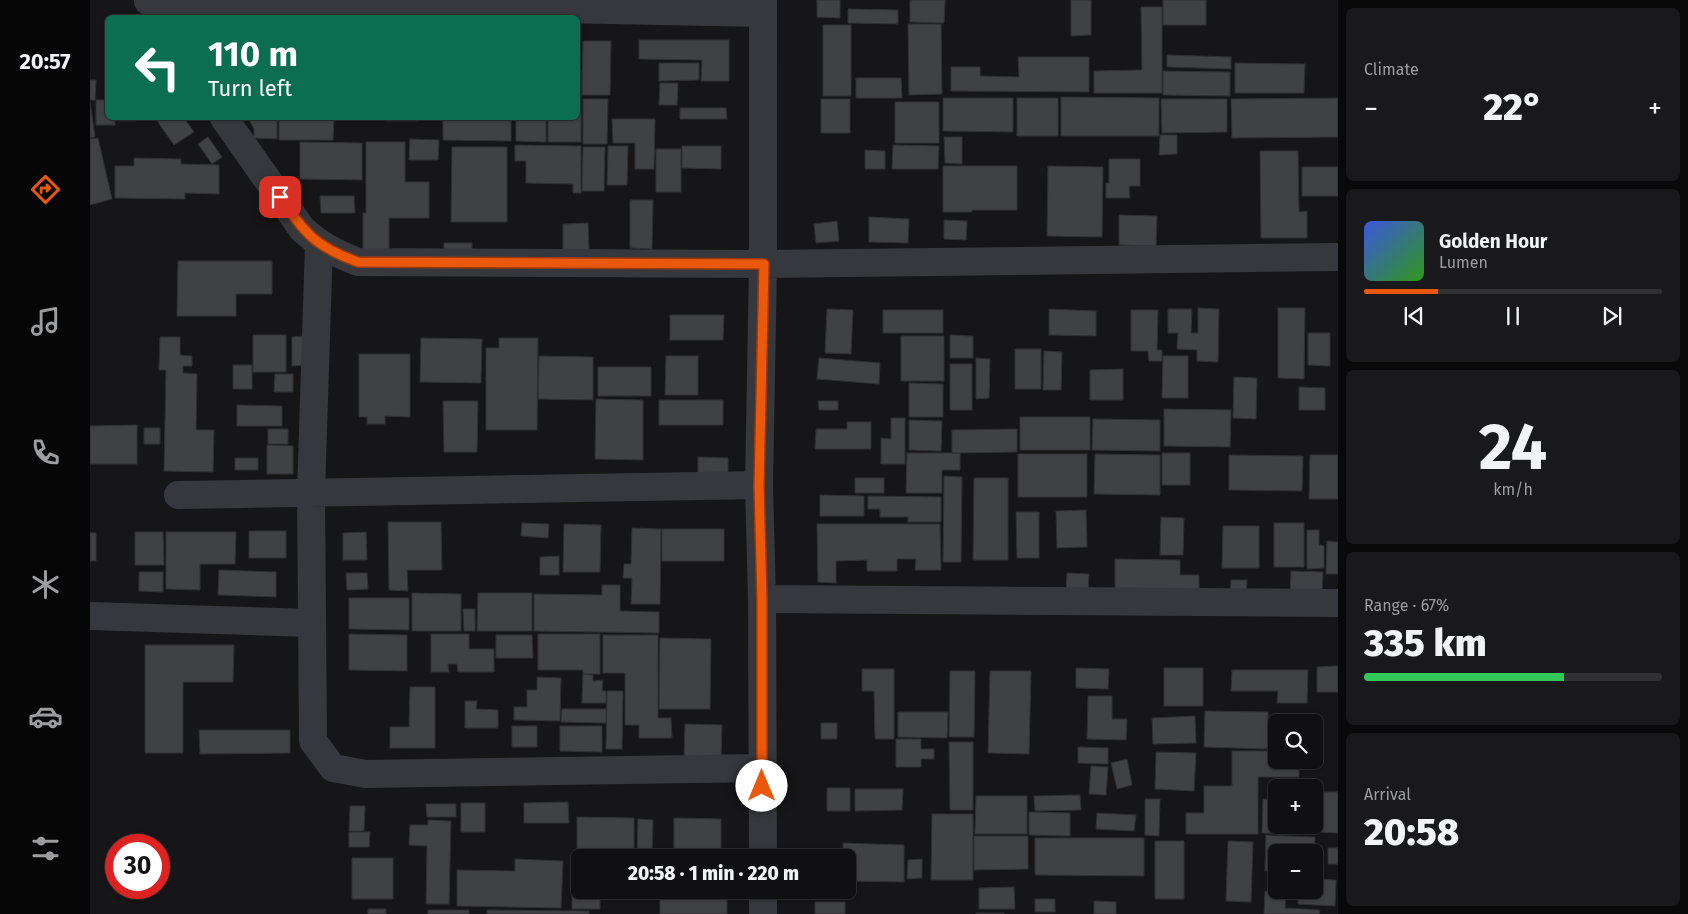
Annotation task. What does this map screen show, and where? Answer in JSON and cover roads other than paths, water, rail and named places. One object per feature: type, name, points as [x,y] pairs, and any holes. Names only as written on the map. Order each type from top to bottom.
[{"type":"street","points":[[151,6],[763,6],[764,264],[759,486],[762,599],[763,849]]},
{"type":"street","points":[[225,120],[302,229],[334,254],[358,262],[764,264],[1338,257]]},
{"type":"street","points":[[319,244],[311,492],[313,741],[333,768],[366,774],[762,768]]},
{"type":"street","points":[[178,495],[759,486]]},
{"type":"street","points":[[762,599],[1338,603]]},
{"type":"street","points":[[90,616],[312,623]]},
{"type":"street","points":[[763,899],[763,914]]}]
